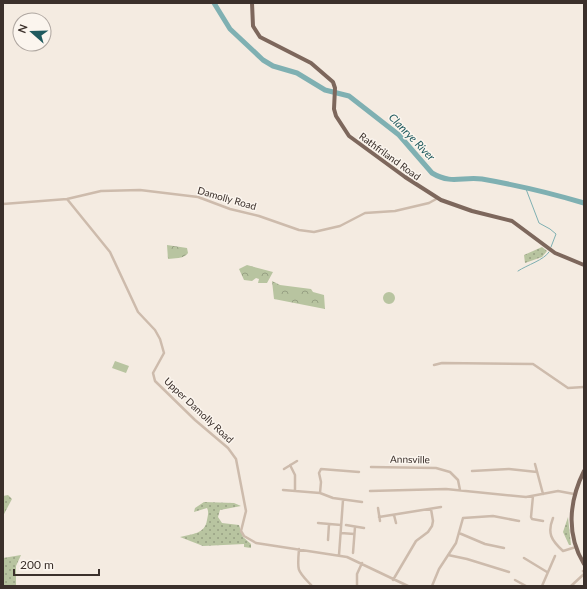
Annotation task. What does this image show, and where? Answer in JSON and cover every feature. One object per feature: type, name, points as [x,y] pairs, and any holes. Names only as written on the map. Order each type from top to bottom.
[{"type":"main road","name":"Rathfriland Road","points":[[252,3],[253,26],[260,36],[311,63],[326,75],[335,86],[334,98],[336,116],[349,136],[405,177],[438,198],[461,208],[512,221],[555,253],[584,265]]},
{"type":"main road","points":[[584,471],[574,494],[571,522],[576,547],[584,564]]},
{"type":"street","name":"Damolly Road","points":[[3,204],[66,199],[101,191],[140,190],[188,195],[259,216],[299,230],[314,232],[340,226],[365,213],[395,211],[429,203],[438,198]]},
{"type":"street","name":"Upper Damolly Road","points":[[66,199],[110,252],[138,312],[155,330],[160,339],[164,353],[153,373],[155,381],[195,420],[228,448],[236,459],[246,511],[241,531],[244,536],[256,543],[339,554],[362,563],[407,586]]},
{"type":"street","points":[[434,365],[442,363],[533,364],[568,388],[584,387]]},
{"type":"street","points":[[284,469],[297,461]]},
{"type":"street","points":[[535,464],[543,494]]},
{"type":"street","points":[[290,465],[295,475],[295,490]]},
{"type":"street","name":"Annsville","points":[[374,471],[373,467],[443,469],[458,480],[460,490]]},
{"type":"street","points":[[320,493],[321,482],[319,473],[321,469],[359,472]]},
{"type":"street","points":[[472,471],[509,469],[537,472]]},
{"type":"street","points":[[370,491],[434,489],[460,490],[521,497],[558,491],[574,494]]},
{"type":"street","points":[[284,490],[320,493],[343,500],[362,502]]},
{"type":"street","points":[[533,496],[531,517],[532,519],[543,521]]},
{"type":"street","points":[[339,554],[343,500]]},
{"type":"street","points":[[378,508],[379,519],[441,507]]},
{"type":"street","points":[[393,580],[416,541],[428,532],[432,526],[433,515],[431,509]]},
{"type":"street","points":[[394,515],[396,523]]},
{"type":"street","points":[[432,586],[439,569],[456,543],[461,520],[467,517],[493,516],[519,521]]},
{"type":"street","points":[[553,518],[550,526],[550,537],[563,550],[568,551],[576,547]]},
{"type":"street","points":[[318,523],[341,525]]},
{"type":"street","points":[[328,540],[329,524]]},
{"type":"street","points":[[346,525],[364,528]]},
{"type":"street","points":[[353,553],[355,527]]},
{"type":"street","points":[[341,533],[354,534]]},
{"type":"street","points":[[459,533],[481,542],[504,548]]},
{"type":"street","points":[[298,549],[297,568],[299,573],[312,586]]},
{"type":"street","points":[[448,555],[467,558],[509,572]]},
{"type":"street","points":[[542,586],[555,556]]},
{"type":"street","points":[[524,558],[547,572]]},
{"type":"street","points":[[357,586],[357,574],[362,563]]},
{"type":"street","points":[[571,586],[584,573]]},
{"type":"street","points":[[515,580],[526,586]]},
{"type":"green space","points":[[167,245],[187,248],[188,253],[182,257],[168,259]]},
{"type":"green space","points":[[542,247],[547,251],[542,257],[525,263],[524,255]]},
{"type":"green space","points":[[247,265],[273,272],[267,283],[258,283],[259,279],[256,278],[252,281],[244,280],[239,269]]},
{"type":"green space","points":[[272,281],[280,285],[311,289],[313,292],[324,295],[325,309],[274,299]]},
{"type":"green space","points":[[387,292],[391,292],[395,298],[391,304],[387,304],[383,300],[383,296]]},
{"type":"green space","points":[[115,361],[129,366],[126,373],[112,368]]},
{"type":"green space","points":[[8,495],[12,499],[3,516],[3,496]]},
{"type":"green space","points":[[204,502],[234,503],[241,506],[220,510],[218,517],[222,523],[239,525],[243,537],[251,544],[251,548],[244,547],[244,544],[203,546],[180,537],[197,533],[204,528],[208,515],[207,508],[194,512],[195,508]]},
{"type":"green space","points":[[568,517],[571,545],[569,545],[563,532]]},
{"type":"green space","points":[[21,555],[16,566],[16,586],[3,586],[3,558]]},
{"type":"waterway","name":"Clanrye River","points":[[214,3],[230,29],[263,60],[273,66],[297,73],[325,90],[349,96],[399,135],[432,173],[439,177],[446,179],[482,179],[584,203]]},
{"type":"waterway","points":[[526,189],[539,223],[556,234],[551,247]]},
{"type":"waterway","points":[[518,271],[539,260],[549,252]]}]
